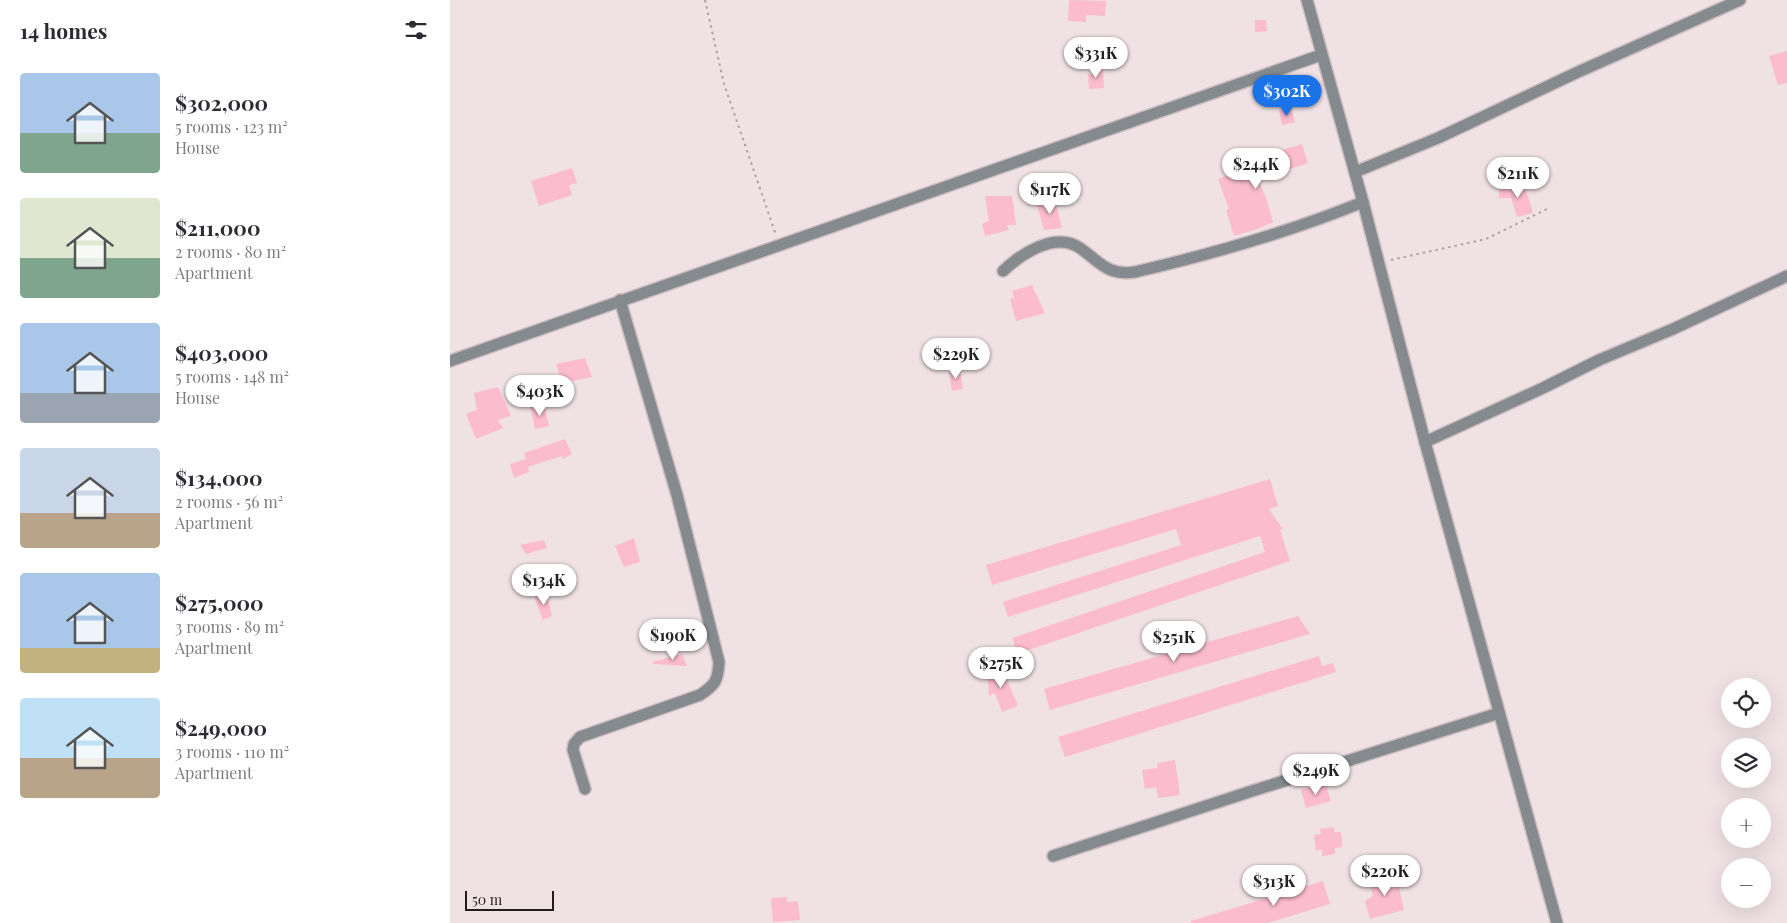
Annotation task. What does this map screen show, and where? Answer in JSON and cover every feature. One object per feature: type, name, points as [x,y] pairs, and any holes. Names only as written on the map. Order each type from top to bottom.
[{"type":"street","points":[[1307,0],[1363,202],[1425,442],[1557,923]]},
{"type":"street","points":[[1354,172],[1438,138],[1578,72],[1740,0]]},
{"type":"street","points":[[450,361],[1321,55]]},
{"type":"street","points":[[1003,271],[1036,248],[1049,243],[1060,242],[1079,247],[1108,269],[1124,274],[1135,272],[1279,232],[1327,217],[1363,202]]},
{"type":"street","points":[[1425,442],[1599,360],[1673,329],[1787,276]]},
{"type":"street","points":[[585,789],[573,750],[574,744],[580,737],[700,695],[714,686],[719,662],[677,495],[620,300]]},
{"type":"street","points":[[1052,856],[1499,713]]},
{"type":"path","points":[[705,0],[724,84],[779,244]]},
{"type":"path","points":[[1378,263],[1486,239],[1547,210]]},
{"type":"building","points":[[1069,0],[1106,1],[1105,16],[1086,15],[1086,22],[1068,21]]},
{"type":"building","points":[[1255,20],[1266,20],[1267,31],[1255,32]]},
{"type":"building","points":[[1787,51],[1787,83],[1778,85],[1769,56]]},
{"type":"building","points":[[1103,67],[1104,88],[1089,89],[1088,74],[1093,74],[1092,68]]},
{"type":"building","points":[[1291,108],[1295,122],[1282,125],[1279,111]]},
{"type":"building","points":[[1302,144],[1308,163],[1258,179],[1273,222],[1258,229],[1234,236],[1226,210],[1229,209],[1218,179],[1264,161],[1263,156]]},
{"type":"building","points":[[572,168],[577,183],[569,185],[572,195],[539,206],[531,181]]},
{"type":"building","points":[[1524,184],[1533,213],[1517,217],[1511,198],[1499,198],[1499,188],[1511,188]]},
{"type":"building","points":[[985,196],[1012,196],[1016,225],[1007,225],[1009,230],[985,236],[982,224],[989,221]]},
{"type":"building","points":[[1054,197],[1062,228],[1044,230],[1037,205]]},
{"type":"building","points":[[1032,285],[1045,313],[1016,321],[1010,299],[1014,298],[1012,291]]},
{"type":"building","points":[[585,358],[592,377],[562,383],[556,364]]},
{"type":"building","points":[[960,370],[963,389],[952,391],[949,372]]},
{"type":"building","points":[[498,387],[511,416],[498,420],[503,428],[476,439],[466,414],[477,410],[474,393]]},
{"type":"building","points":[[544,404],[549,426],[535,429],[530,407]]},
{"type":"building","points":[[565,439],[572,454],[563,459],[562,456],[528,467],[529,472],[514,478],[510,464],[526,459],[524,453]]},
{"type":"building","points":[[1270,479],[1278,506],[1269,509],[1283,529],[1280,530],[1290,561],[1017,654],[1012,638],[1265,552],[1260,536],[1008,617],[1003,602],[1181,545],[1176,529],[992,585],[986,565]]},
{"type":"building","points":[[634,538],[640,562],[624,567],[615,546]]},
{"type":"building","points":[[544,540],[547,548],[526,554],[520,545]]},
{"type":"building","points":[[547,594],[552,616],[543,620],[534,597]]},
{"type":"building","points":[[1298,616],[1310,634],[1050,710],[1044,689]]},
{"type":"building","points":[[682,654],[687,666],[653,664],[653,662]]},
{"type":"building","points":[[1319,656],[1322,666],[1333,663],[1336,672],[1065,757],[1058,737]]},
{"type":"building","points":[[1001,665],[1018,706],[1002,712],[995,693],[989,696],[987,671]]},
{"type":"building","points":[[1175,760],[1180,795],[1158,798],[1156,787],[1145,789],[1142,770],[1157,768],[1158,763]]},
{"type":"building","points":[[1325,783],[1331,801],[1306,808],[1301,790]]},
{"type":"building","points":[[1334,827],[1334,832],[1341,832],[1342,847],[1335,848],[1335,854],[1322,856],[1322,849],[1316,851],[1314,835],[1321,834],[1320,829]]},
{"type":"building","points":[[1396,874],[1404,910],[1370,919],[1365,901],[1373,896],[1369,881]]},
{"type":"building","points":[[1323,881],[1330,904],[1268,923],[1191,923],[1191,921]]},
{"type":"building","points":[[787,897],[787,902],[798,901],[800,920],[773,922],[771,898]]}]
